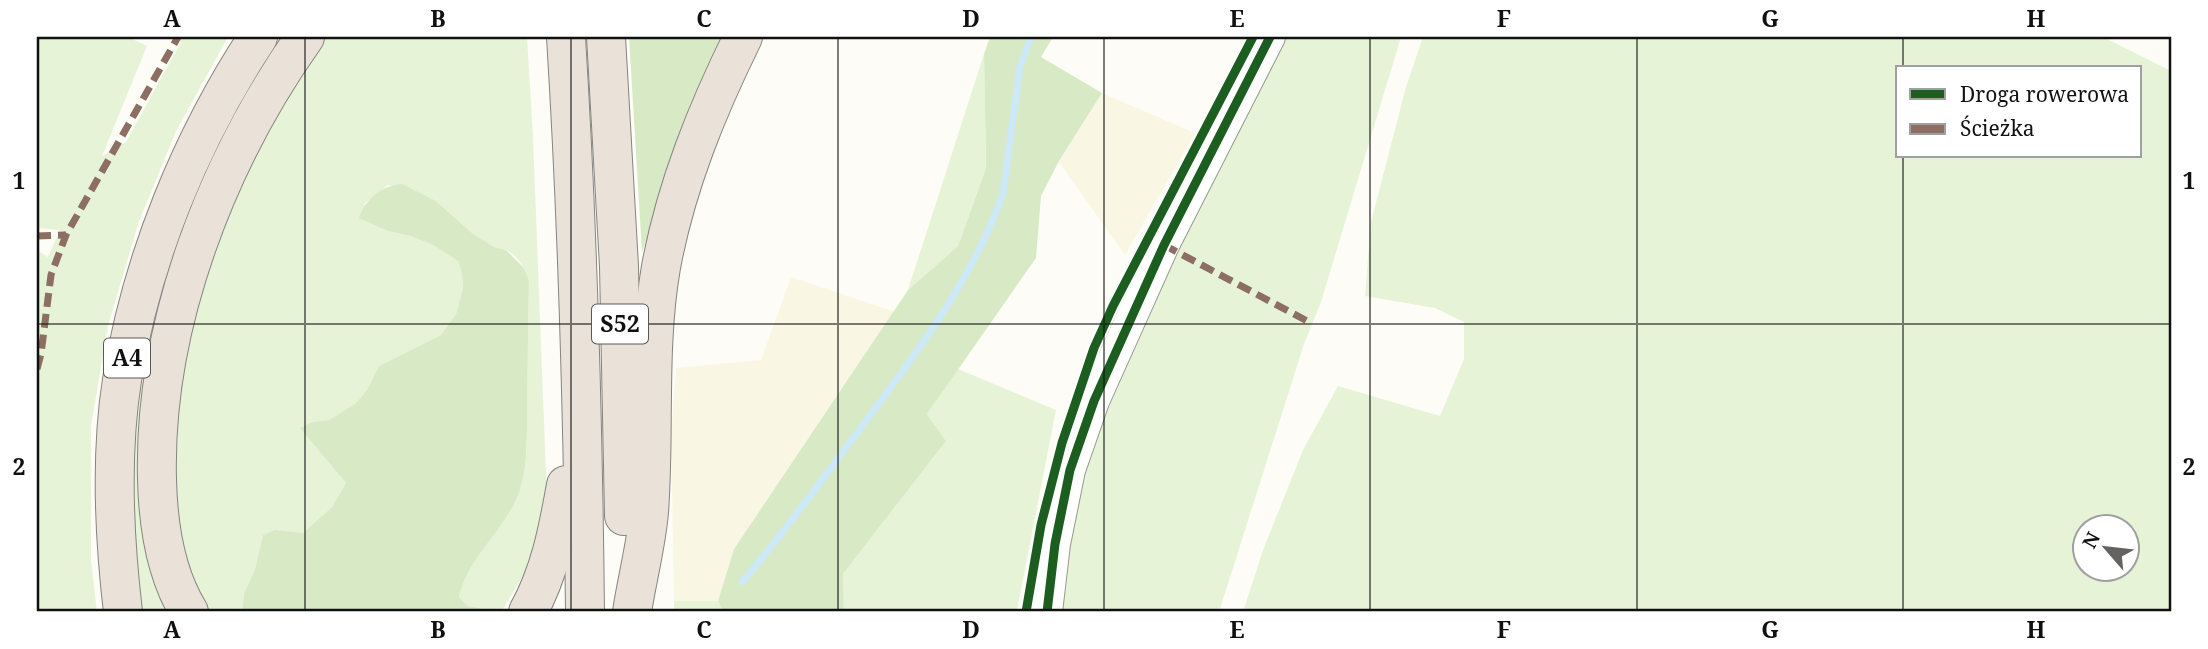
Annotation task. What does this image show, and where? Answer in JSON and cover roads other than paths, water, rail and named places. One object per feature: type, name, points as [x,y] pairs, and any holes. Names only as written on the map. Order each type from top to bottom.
[{"type":"highway","name":"A4","points":[[123,612],[116,547],[115,492],[118,414],[129,344],[153,256],[167,218],[210,118],[258,37]]},
{"type":"highway","points":[[189,612],[174,582],[166,557],[157,499],[157,431],[167,354],[179,303],[204,228],[232,164],[270,90],[305,37]]},
{"type":"highway","name":"S52","points":[[566,37],[578,255],[582,397]]},
{"type":"highway","name":"S52","points":[[606,37],[619,266],[625,612]]},
{"type":"highway","points":[[632,612],[649,514],[652,392],[661,268],[687,169],[704,123],[743,37]]},
{"type":"highway","points":[[528,612],[546,573],[556,541],[582,397]]},
{"type":"highway","points":[[582,397],[585,612]]},
{"type":"street","points":[[1047,612],[1055,544],[1070,470],[1094,401],[1164,245],[1270,37]]},
{"type":"waterway","points":[[742,582],[773,545],[901,374],[959,287],[976,256],[1003,193],[1020,67],[1031,37]]}]
